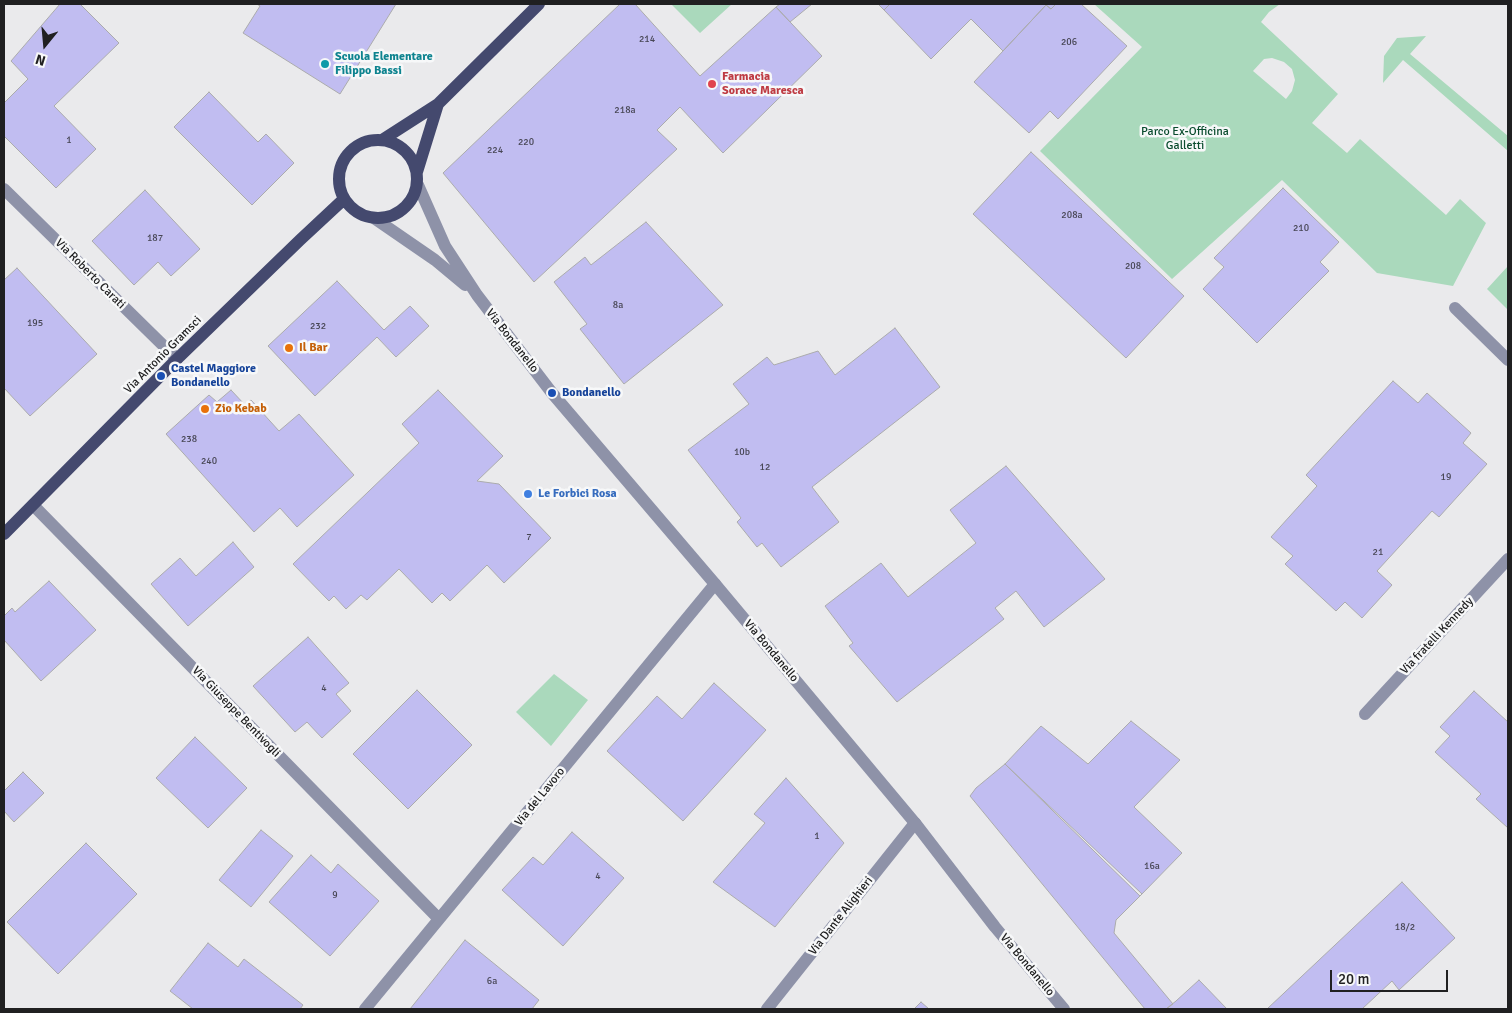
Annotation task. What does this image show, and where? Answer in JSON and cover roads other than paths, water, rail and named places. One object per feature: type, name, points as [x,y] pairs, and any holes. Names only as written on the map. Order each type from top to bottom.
[{"type":"main road","points":[[382,140],[438,104],[539,4]]},
{"type":"main road","points":[[417,172],[438,104]]},
{"type":"main road","points":[[370,140],[394,142],[404,149],[412,159],[417,172],[418,185],[415,195],[402,211],[394,216],[384,218],[374,218],[360,214],[348,205],[338,182],[343,161],[359,144],[370,140]]},
{"type":"main road","name":"Via Antonio Gramsci","points":[[4,534],[176,359],[344,199]]},
{"type":"street","name":"Via Bondanello","points":[[418,185],[444,246],[476,295],[552,394],[716,584],[915,823],[995,927],[1064,1009]]},
{"type":"street","name":"Via Roberto Carati","points":[[4,189],[176,359]]},
{"type":"street","name":"Via Bondanello","points":[[374,218],[435,260],[476,295]]},
{"type":"street","points":[[1455,308],[1508,360]]},
{"type":"street","name":"Via Giuseppe Bentivogli","points":[[33,505],[440,919]]},
{"type":"street","name":"Via fratelli Kennedy","points":[[1365,714],[1508,559]]},
{"type":"street","name":"Via del Lavoro","points":[[365,1009],[716,584]]},
{"type":"street","name":"Via Dante Alighieri","points":[[767,1009],[915,823]]},
{"type":"place","name":"Scuola Elementare Filippo Bassi","points":[[325,64]]},
{"type":"place","name":"Farmacia Sorace Maresca","points":[[712,84]]},
{"type":"place","name":"Il Bar","points":[[289,348]]},
{"type":"place","name":"Castel Maggiore Bondanello","points":[[161,376]]},
{"type":"place","name":"Bondanello","points":[[552,393]]},
{"type":"place","name":"Zio Kebab","points":[[205,409]]},
{"type":"place","name":"Le Forbici Rosa","points":[[528,494]]},
{"type":"park label","name":"Parco Ex-Officina Galletti","points":[[1185,139]]}]
